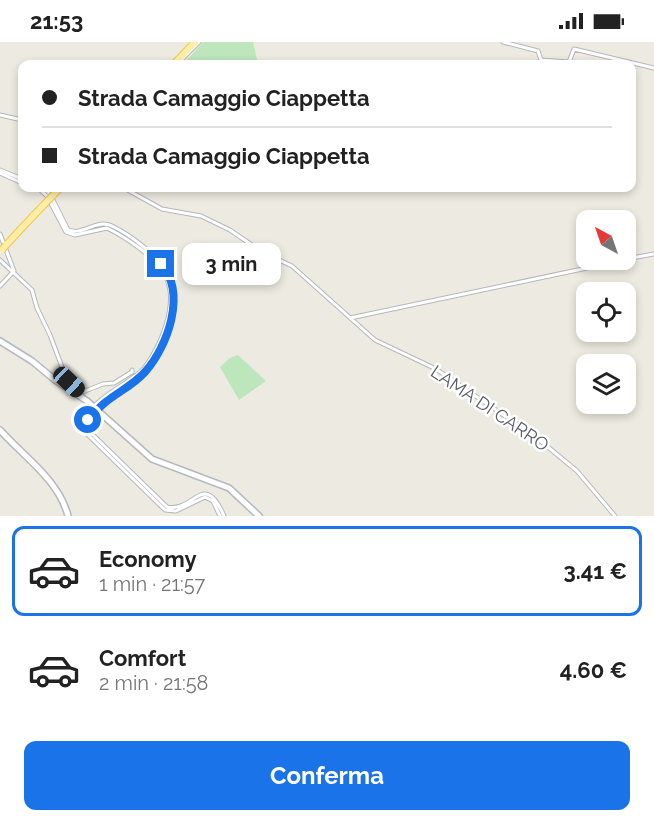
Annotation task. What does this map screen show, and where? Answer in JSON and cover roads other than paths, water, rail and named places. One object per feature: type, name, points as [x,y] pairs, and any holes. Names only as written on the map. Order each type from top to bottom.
[{"type":"main road","points":[[178,60],[195,42]]},
{"type":"main road","points":[[3,249],[56,192]]},
{"type":"main road","points":[[0,341],[25,356],[55,380],[81,395],[152,459],[229,488],[259,516]]},
{"type":"main road","points":[[0,430],[54,486],[63,501],[68,516]]},
{"type":"street","points":[[503,42],[538,51],[541,60]]},
{"type":"street","points":[[570,60],[574,49],[620,60]]},
{"type":"street","points":[[636,64],[654,68]]},
{"type":"street","points":[[0,115],[18,119]]},
{"type":"street","points":[[0,172],[18,179]]},
{"type":"street","points":[[42,192],[56,211],[66,232],[75,236],[104,227],[119,232],[148,254],[165,274],[170,287],[168,319],[157,349],[144,368],[128,382],[106,395],[96,409],[86,417],[88,435],[171,510],[200,495],[213,498],[222,516]]},
{"type":"street","points":[[48,192],[56,211]]},
{"type":"street","name":"LAMA DI CARRO","points":[[131,192],[162,209],[201,216],[230,230],[262,252],[292,266],[375,340],[436,369],[527,430],[577,471],[615,516]]},
{"type":"street","points":[[0,234],[14,271]]},
{"type":"street","points":[[636,257],[654,254]]},
{"type":"street","points":[[0,260],[32,290],[37,308],[65,375],[81,395],[103,384],[114,383],[131,373],[132,370]]},
{"type":"street","points":[[350,318],[576,270]]},
{"type":"street","points":[[0,286],[14,271]]},
{"type":"waterway","points":[[45,192],[49,196]]},
{"type":"waterway","points":[[83,232],[101,226]]},
{"type":"waterway","points":[[111,227],[139,246]]},
{"type":"waterway","points":[[164,271],[170,286]]},
{"type":"waterway","points":[[147,490],[167,509]]}]
